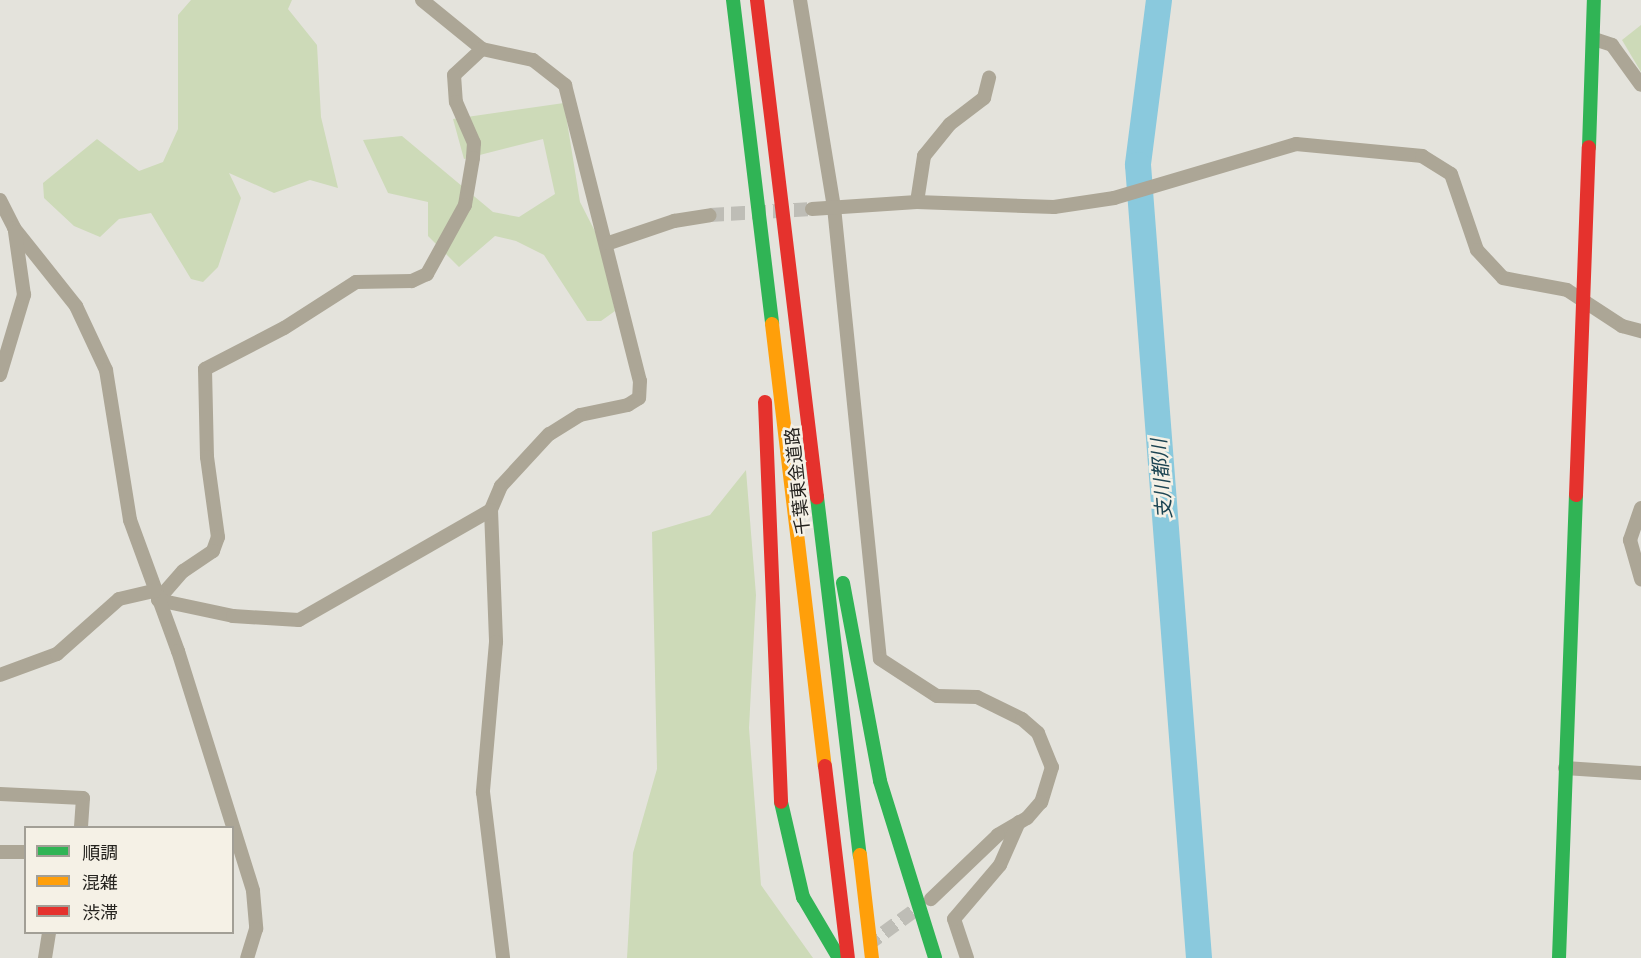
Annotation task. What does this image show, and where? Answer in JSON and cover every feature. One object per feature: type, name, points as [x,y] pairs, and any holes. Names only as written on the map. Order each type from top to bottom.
[{"type":"main road","points":[[733,0],[848,958]]},
{"type":"main road","name":"千葉東金道路","points":[[757,0],[813,451],[872,958]]},
{"type":"main road","points":[[1559,958],[1594,0]]},
{"type":"main road","points":[[745,108],[743,199],[773,530],[783,822],[803,897],[838,958]]},
{"type":"main road","points":[[813,451],[880,781],[935,958]]},
{"type":"street","points":[[422,0],[482,49],[533,60],[566,85],[595,213],[609,243],[639,398],[580,415],[549,434],[501,486],[491,510],[496,642],[483,792],[503,958]]},
{"type":"street","points":[[800,0],[834,207],[878,651],[885,665],[937,696],[977,697],[998,705],[1038,733],[1052,767],[1041,802],[1019,822],[998,835],[931,899]]},
{"type":"street","points":[[1594,39],[1612,45],[1641,85]]},
{"type":"street","points":[[157,595],[183,571],[213,551],[218,537],[207,458],[205,369],[284,328],[356,282],[412,281],[427,274],[465,205],[473,158],[474,143],[456,102],[454,75],[482,49]]},
{"type":"street","points":[[917,202],[924,156],[950,124],[984,98],[989,78]]},
{"type":"street","points":[[812,209],[917,202],[1054,207],[1114,198],[1296,144],[1422,156],[1451,174],[1477,250],[1488,266],[1503,278],[1567,290],[1584,298],[1622,326],[1641,331]]},
{"type":"street","points":[[0,200],[14,228],[76,306],[99,351],[110,383],[127,510],[232,826]]},
{"type":"street","points":[[609,243],[674,221],[710,215]]},
{"type":"street","points":[[0,375],[6,337],[24,295],[14,228]]},
{"type":"street","points":[[1641,508],[1630,540],[1641,579]]},
{"type":"street","points":[[0,675],[57,654],[118,599],[157,595],[233,616],[298,620],[491,510]]},
{"type":"street","points":[[1565,768],[1641,773]]},
{"type":"street","points":[[0,794],[83,798],[81,826]]},
{"type":"street","points":[[967,958],[954,919],[1000,865],[1019,822]]},
{"type":"street","points":[[234,832],[253,891],[256,929],[247,958]]},
{"type":"street","points":[[0,852],[24,852]]},
{"type":"street","points":[[45,958],[49,934]]},
{"type":"green space","points":[[191,0],[292,0],[288,9],[317,45],[321,117],[338,188],[310,180],[274,193],[229,173],[241,198],[218,267],[203,282],[191,279],[151,213],[119,219],[100,237],[74,226],[44,198],[43,183],[97,139],[139,171],[163,162],[178,129],[178,15]]},
{"type":"green space","points":[[1641,25],[1641,72],[1622,40]]},
{"type":"green space","points":[[564,103],[580,202],[601,243],[615,311],[601,321],[587,321],[544,255],[516,241],[495,236],[459,267],[428,236],[428,202],[388,193],[363,140],[402,136],[493,212],[519,217],[555,194],[543,139],[464,159],[453,119]]},
{"type":"green space","points":[[746,470],[756,595],[749,728],[761,885],[813,958],[627,958],[633,853],[657,769],[652,532],[710,515]]},
{"type":"waterway","name":"支川都川","points":[[1159,0],[1138,165],[1199,958]]},
{"type":"tunnel","points":[[710,215],[812,209]]},
{"type":"tunnel","points":[[867,945],[922,905]]},
{"type":"traffic: fast","points":[[733,0],[772,324]]},
{"type":"traffic: fast","points":[[1589,147],[1594,0]]},
{"type":"traffic: fast","points":[[1559,958],[1576,495]]},
{"type":"traffic: fast","points":[[817,497],[860,855]]},
{"type":"traffic: fast","points":[[843,583],[880,781],[935,958]]},
{"type":"traffic: fast","points":[[781,802],[803,897],[839,958]]},
{"type":"traffic: slow","points":[[772,324],[825,766]]},
{"type":"traffic: slow","points":[[860,855],[872,958]]},
{"type":"traffic: jam","points":[[757,0],[817,497]]},
{"type":"traffic: jam","points":[[1576,495],[1589,147]]},
{"type":"traffic: jam","points":[[765,402],[781,802]]},
{"type":"traffic: jam","points":[[825,766],[848,958]]}]
